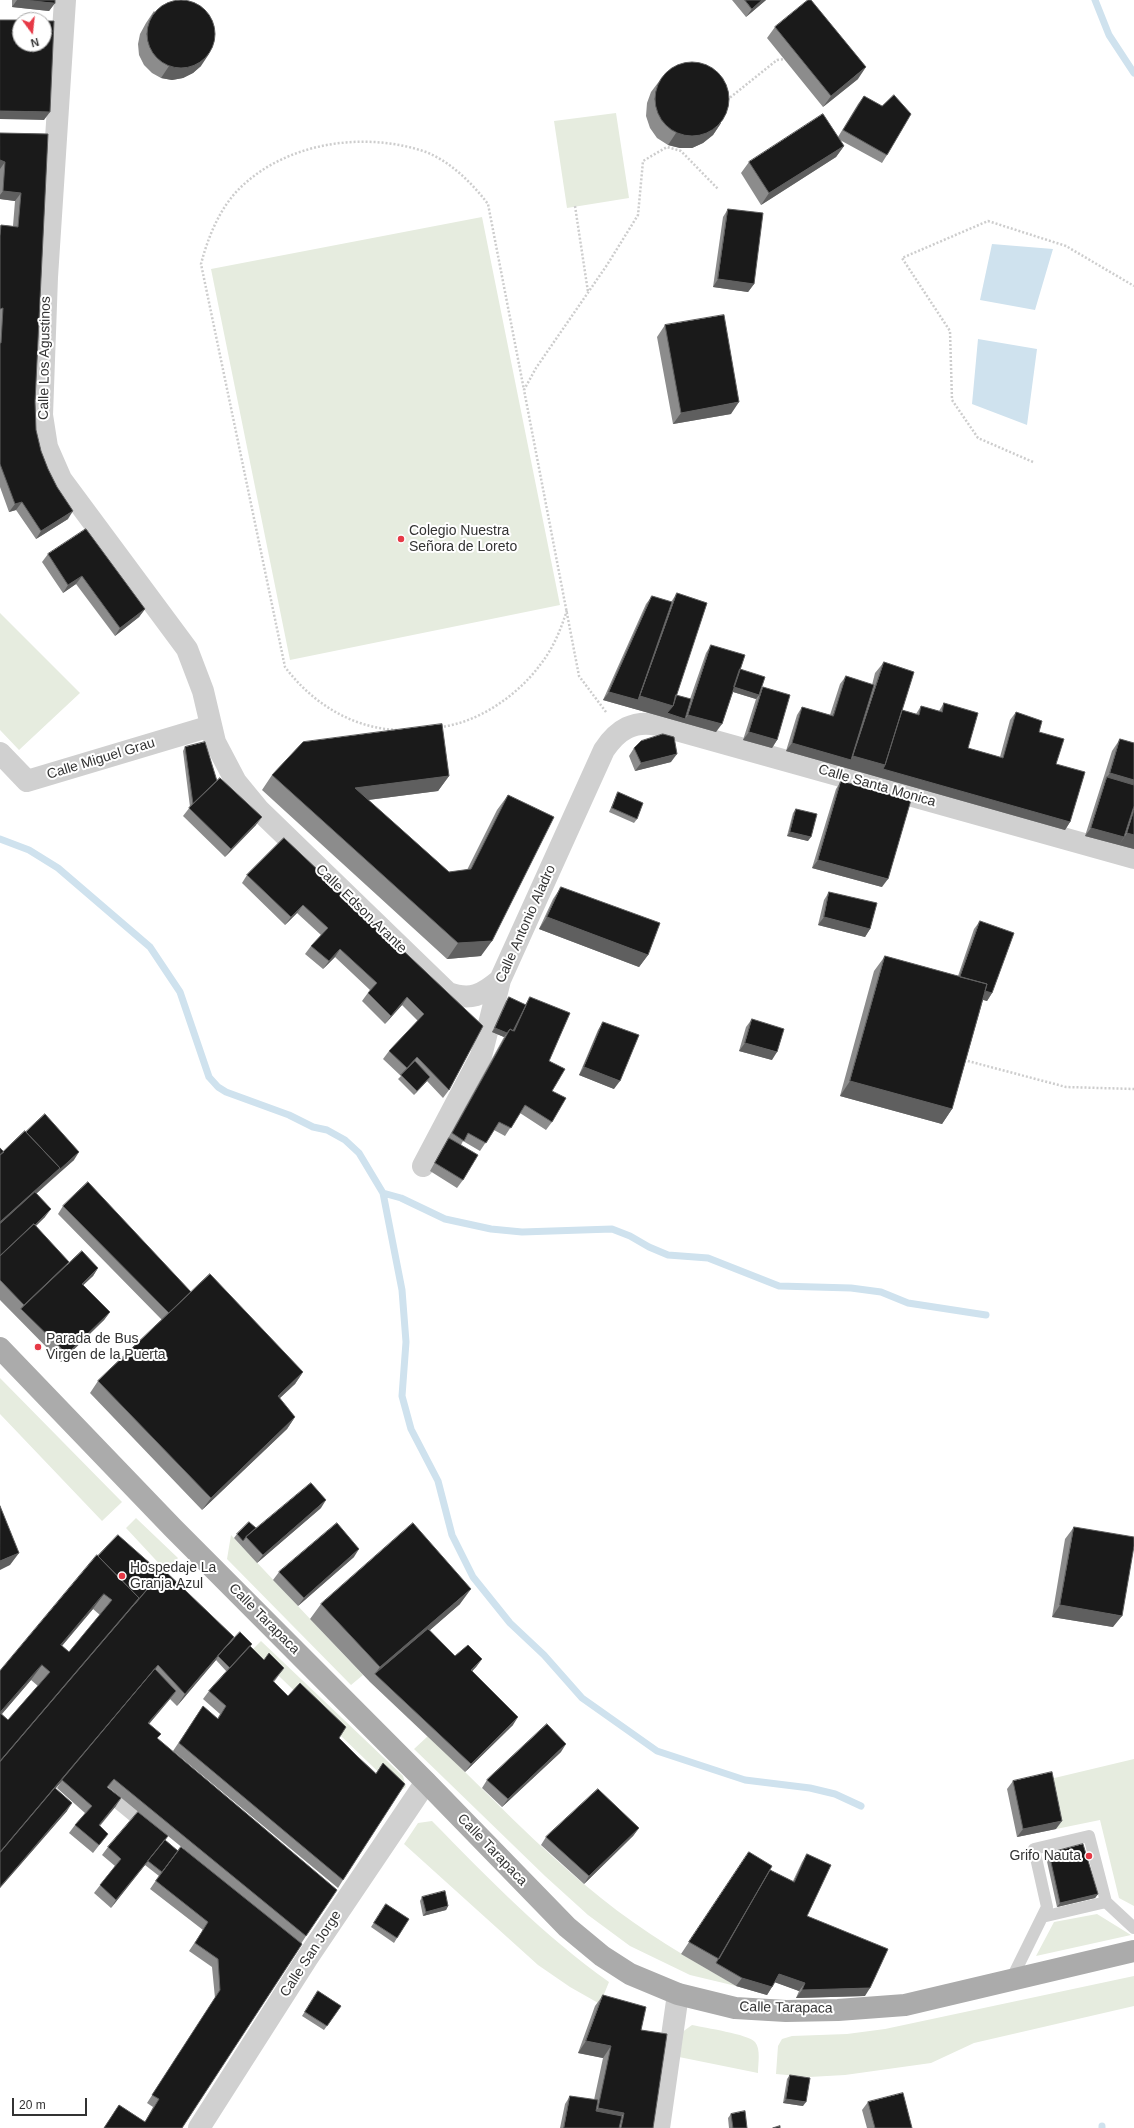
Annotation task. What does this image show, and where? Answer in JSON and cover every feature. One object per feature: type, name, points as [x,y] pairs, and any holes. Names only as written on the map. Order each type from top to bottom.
[{"type":"main road","name":"Calle Tarapaca","points":[[0,1348],[173,1528],[426,1782],[566,1927],[602,1956],[630,1974],[678,1994],[735,2008],[786,2012],[838,2010],[905,2005],[1134,1951]]},
{"type":"street","name":"Calle Los Agustinos","points":[[65,0],[48,134],[47,277],[43,407],[47,447],[62,480],[187,649],[203,691],[215,742],[236,782]]},
{"type":"street","name":"Calle Santa Monica","points":[[620,730],[634,724],[647,722],[1134,858]]},
{"type":"street","name":"Calle Miguel Grau","points":[[0,753],[28,781],[211,726]]},
{"type":"street","name":"Calle Antonio Aladro","points":[[423,1166],[481,1056],[500,980],[604,750],[620,730]]},
{"type":"street","name":"Calle Edson Arante","points":[[236,782],[259,810],[448,993],[461,998],[476,996],[488,990],[500,980]]},
{"type":"street","name":"Calle San Jorge","points":[[199,2128],[302,1952],[340,1896],[426,1782]]},
{"type":"street","points":[[659,2128],[678,1994]]},
{"type":"lane","points":[[113,1799],[156,1834]]},
{"type":"lane","points":[[1011,1980],[1047,1908],[1034,1848],[1089,1836],[1106,1902],[1134,1928]]},
{"type":"lane","points":[[1042,1917],[1106,1902]]},
{"type":"path","points":[[726,101],[776,60],[784,59]]},
{"type":"path","points":[[405,730],[384,730],[343,717],[311,696],[296,682],[285,667],[201,264],[206,243],[216,223],[240,188],[259,172],[279,160],[325,145],[350,142],[381,143],[426,153],[444,162],[474,186],[488,204],[579,676],[620,730]]},
{"type":"path","points":[[524,390],[536,368],[638,215],[643,161],[667,147],[680,151],[718,189]]},
{"type":"path","points":[[575,206],[588,292]]},
{"type":"path","points":[[1033,462],[978,438],[952,400],[950,331],[902,258],[988,221],[1066,246],[1134,286]]},
{"type":"path","points":[[437,728],[467,720],[490,709],[510,695],[528,679],[551,649],[567,610]]},
{"type":"path","points":[[960,1058],[1066,1087],[1134,1089]]},
{"type":"shaded area","points":[[616,113],[629,198],[567,208],[554,121]]},
{"type":"shaded area","points":[[482,217],[560,605],[290,660],[211,269]]},
{"type":"shaded area","points":[[0,613],[80,693],[19,750],[0,730]]},
{"type":"shaded area","points":[[0,1378],[122,1502],[102,1521],[0,1414]]},
{"type":"shaded area","points":[[136,1518],[178,1558],[166,1571],[126,1528]]},
{"type":"shaded area","points":[[231,1535],[363,1675],[351,1685],[227,1559]]},
{"type":"shaded area","points":[[261,1641],[403,1776],[406,1787],[399,1792],[252,1650]]},
{"type":"shaded area","points":[[428,1736],[556,1860],[601,1898],[650,1934],[736,1986],[690,1975],[630,1946],[588,1915],[545,1876],[414,1749]]},
{"type":"shaded area","points":[[1134,1759],[1134,1906],[1119,1898],[1100,1820],[1056,1829],[1046,1780]]},
{"type":"shaded area","points":[[432,1821],[539,1926],[562,1946],[609,1982],[600,2004],[570,1987],[538,1965],[404,1844],[418,1823]]},
{"type":"shaded area","points":[[1097,1914],[1131,1935],[1036,1956],[1054,1922]]},
{"type":"shaded area","points":[[1134,1976],[1134,2006],[974,2043],[931,2063],[845,2075],[809,2077],[776,2074],[778,2046],[782,2039],[792,2036],[847,2034],[885,2029]]},
{"type":"shaded area","points":[[692,2025],[744,2036],[751,2039],[757,2045],[759,2053],[758,2073],[679,2057],[681,2033]]},
{"type":"water","points":[[992,244],[1053,249],[1035,310],[980,300]]},
{"type":"water","points":[[978,339],[1037,349],[1027,425],[972,404]]},
{"type":"building","points":[[24,0],[55,0],[55,3]]},
{"type":"building","points":[[174,0],[188,0],[200,5],[210,15],[215,27],[215,41],[210,53],[200,63],[188,68],[174,68],[162,63],[152,53],[147,41],[147,27],[152,15],[162,5]]},
{"type":"building","points":[[745,0],[762,0],[752,9]]},
{"type":"building","points":[[808,0],[811,0],[866,67],[831,96],[775,27]]},
{"type":"building","points":[[0,20],[12,20],[12,52],[52,52],[52,21],[54,21],[50,112],[0,111]]},
{"type":"building","points":[[685,62],[699,62],[713,68],[723,78],[729,92],[729,106],[723,120],[713,130],[699,136],[685,136],[671,130],[661,120],[655,106],[655,92],[661,78],[671,68]]},
{"type":"building","points":[[894,95],[911,114],[887,155],[843,130],[864,96],[882,106]]},
{"type":"building","points":[[823,114],[844,146],[769,193],[749,162]]},
{"type":"building","points":[[0,133],[48,134],[35,402],[36,430],[41,451],[48,469],[57,487],[73,511],[41,531],[22,502],[15,504],[0,464],[0,343],[3,308],[0,309],[0,236],[1,225],[18,227],[21,193],[3,191],[5,162],[0,160]]},
{"type":"building","points":[[728,209],[763,213],[754,284],[718,279]]},
{"type":"building","points":[[724,315],[739,402],[681,413],[665,325]]},
{"type":"building","points":[[86,529],[145,609],[120,628],[82,576],[68,585],[48,554]]},
{"type":"building","points":[[677,593],[707,603],[673,706],[640,696]]},
{"type":"building","points":[[652,596],[672,602],[638,700],[609,692]]},
{"type":"building","points":[[711,645],[745,655],[722,724],[688,715]]},
{"type":"building","points":[[884,662],[914,672],[885,765],[853,756]]},
{"type":"building","points":[[740,669],[765,677],[759,695],[734,687]]},
{"type":"building","points":[[846,676],[874,685],[851,760],[792,743],[802,707],[833,716]]},
{"type":"building","points":[[763,687],[790,695],[777,740],[749,732]]},
{"type":"building","points":[[676,695],[691,699],[685,719],[667,713],[673,706]]},
{"type":"building","points":[[944,703],[978,713],[968,748],[1003,758],[1016,712],[1042,721],[1039,732],[1064,739],[1056,764],[1085,772],[1070,822],[883,769],[902,710],[919,715],[921,706],[942,712]]},
{"type":"building","points":[[442,724],[449,776],[355,788],[449,872],[471,869],[508,795],[554,817],[492,941],[458,943],[272,775],[303,742]]},
{"type":"building","points":[[663,734],[674,737],[677,754],[641,763],[634,748],[641,741]]},
{"type":"building","points":[[1120,739],[1134,743],[1134,780],[1110,773]]},
{"type":"building","points":[[205,742],[217,781],[193,804],[185,747]]},
{"type":"building","points":[[1107,777],[1134,785],[1134,806],[1124,837],[1091,828]]},
{"type":"building","points":[[220,778],[262,817],[231,849],[189,808]]},
{"type":"building","points":[[841,781],[911,800],[888,879],[818,860]]},
{"type":"building","points":[[618,792],[643,803],[637,819],[612,808]]},
{"type":"building","points":[[796,809],[817,814],[811,837],[790,832]]},
{"type":"building","points":[[1134,810],[1134,835],[1127,833]]},
{"type":"building","points":[[284,838],[483,1026],[449,1090],[417,1057],[407,1068],[389,1051],[424,1014],[407,997],[391,1016],[368,993],[377,983],[340,949],[329,961],[311,946],[328,928],[303,905],[291,917],[247,875]]},
{"type":"building","points":[[561,887],[660,923],[648,955],[547,917]]},
{"type":"building","points":[[829,892],[877,903],[870,929],[824,917]]},
{"type":"building","points":[[980,921],[1014,933],[992,993],[985,991],[987,984],[960,977]]},
{"type":"building","points":[[885,956],[987,984],[952,1109],[850,1081]]},
{"type":"building","points":[[509,997],[526,1005],[513,1031],[510,1029],[507,1033],[495,1028]]},
{"type":"building","points":[[530,997],[570,1013],[549,1061],[565,1069],[552,1091],[566,1098],[552,1122],[525,1105],[511,1128],[499,1122],[486,1143],[468,1133],[464,1141],[452,1133],[510,1029],[514,1031]]},
{"type":"building","points":[[752,1019],[784,1029],[777,1052],[745,1043]]},
{"type":"building","points":[[603,1022],[639,1035],[620,1081],[584,1067]]},
{"type":"building","points":[[415,1061],[430,1077],[417,1091],[401,1075]]},
{"type":"building","points":[[45,1114],[79,1152],[57,1172],[60,1168],[26,1132]]},
{"type":"building","points":[[25,1131],[60,1168],[0,1222],[0,1155]]},
{"type":"building","points":[[449,1138],[478,1155],[463,1180],[435,1163]]},
{"type":"building","points":[[0,1148],[4,1152],[0,1155]]},
{"type":"building","points":[[88,1182],[191,1292],[169,1313],[63,1206]]},
{"type":"building","points":[[35,1192],[51,1209],[0,1256],[0,1224]]},
{"type":"building","points":[[34,1224],[69,1262],[24,1305],[0,1280],[0,1256]]},
{"type":"building","points":[[82,1251],[98,1268],[82,1284],[110,1312],[67,1354],[21,1309]]},
{"type":"building","points":[[210,1274],[303,1372],[278,1396],[295,1417],[211,1498],[98,1381]]},
{"type":"building","points":[[311,1483],[326,1500],[263,1555],[246,1537]]},
{"type":"building","points":[[0,1506],[19,1553],[0,1561]]},
{"type":"building","points":[[249,1522],[256,1528],[243,1541],[237,1534]]},
{"type":"building","points":[[337,1523],[359,1549],[304,1598],[279,1572]]},
{"type":"building","points":[[413,1523],[471,1589],[380,1667],[321,1604]]},
{"type":"building","points":[[1074,1527],[1134,1537],[1134,1546],[1122,1616],[1060,1605]]},
{"type":"building","points":[[118,1535],[161,1573],[135,1604],[139,1598],[98,1556]]},
{"type":"building","points":[[97,1555],[139,1598],[0,1761],[0,1713],[0,1671]],"holes":[[[104,1594],[112,1600],[69,1652],[61,1645]],[[42,1665],[50,1672],[8,1720],[0,1713]]]},
{"type":"building","points":[[164,1570],[234,1637],[185,1694],[158,1665],[0,1852],[0,1762]]},
{"type":"building","points":[[428,1629],[455,1656],[468,1645],[482,1659],[471,1670],[518,1717],[471,1764],[375,1674]]},
{"type":"building","points":[[240,1632],[252,1644],[230,1668],[218,1656]]},
{"type":"building","points":[[250,1646],[264,1660],[269,1653],[284,1668],[273,1681],[288,1696],[300,1683],[346,1727],[339,1738],[358,1757],[376,1774],[383,1763],[405,1784],[343,1880],[179,1743],[203,1706],[218,1719],[226,1706],[209,1691]]},
{"type":"building","points":[[155,1669],[176,1691],[148,1723],[161,1734],[157,1738],[337,1890],[306,1936],[114,1779],[107,1787],[121,1798],[99,1825],[108,1834],[99,1845],[75,1825],[92,1806],[62,1780]]},
{"type":"building","points":[[547,1724],[566,1744],[508,1799],[487,1780]]},
{"type":"building","points":[[1052,1772],[1062,1821],[1023,1829],[1013,1781]]},
{"type":"building","points":[[55,1788],[72,1803],[0,1887],[0,1853]]},
{"type":"building","points":[[598,1789],[639,1828],[589,1876],[546,1837]]},
{"type":"building","points":[[138,1812],[168,1836],[116,1900],[100,1885],[121,1859],[108,1847]]},
{"type":"building","points":[[165,1840],[178,1851],[162,1872],[148,1861]]},
{"type":"building","points":[[1083,1844],[1098,1894],[1060,1903],[1049,1853]]},
{"type":"building","points":[[181,1847],[302,1944],[182,2128],[104,2128],[119,2105],[145,2122],[159,2099],[152,2095],[220,1990],[218,1959],[195,1943],[208,1922],[156,1881]]},
{"type":"building","points":[[749,1852],[772,1866],[719,1959],[689,1942]]},
{"type":"building","points":[[807,1854],[831,1865],[807,1916],[888,1949],[870,1988],[802,1990],[805,1983],[779,1974],[772,1987],[742,1978],[716,1963],[770,1870],[794,1882]]},
{"type":"building","points":[[445,1891],[448,1906],[426,1912],[422,1897]]},
{"type":"building","points":[[386,1904],[409,1919],[397,1938],[374,1923]]},
{"type":"building","points":[[318,1991],[341,2006],[327,2026],[305,2012]]},
{"type":"building","points":[[603,1995],[646,2007],[641,2030],[667,2034],[653,2128],[621,2128],[624,2113],[598,2108],[611,2046],[586,2041]]},
{"type":"building","points":[[790,2075],[810,2078],[806,2102],[786,2099]]},
{"type":"building","points":[[903,2093],[912,2128],[875,2128],[868,2102]]},
{"type":"building","points":[[570,2096],[598,2100],[596,2111],[622,2116],[619,2128],[564,2128]]},
{"type":"building","points":[[745,2111],[747,2128],[733,2128],[731,2114]]},
{"type":"waterway","points":[[1095,0],[1109,35],[1134,73]]},
{"type":"waterway","points":[[0,839],[29,850],[58,868],[150,947],[180,992],[209,1077],[218,1087],[226,1092],[289,1115],[313,1127],[327,1130],[345,1140],[359,1153],[383,1193],[401,1198],[445,1219],[491,1229],[522,1232],[612,1229],[630,1236],[649,1247],[668,1255],[708,1258],[779,1286],[851,1288],[881,1292],[908,1303],[986,1315]]},
{"type":"waterway","points":[[383,1193],[402,1290],[406,1342],[402,1396],[411,1429],[438,1481],[452,1535],[473,1577],[510,1623],[544,1655],[582,1698],[657,1751],[745,1780],[810,1788],[835,1794],[861,1806]]},
{"type":"place","name":"Colegio Nuestra Señora de Loreto","points":[[401,539]]},
{"type":"place","name":"Parada de Bus Virgen de la Puerta","points":[[38,1347]]},
{"type":"place","name":"Hospedaje La Granja Azul","points":[[122,1576]]},
{"type":"place","name":"Grifo Nauta","points":[[1089,1856]]}]
